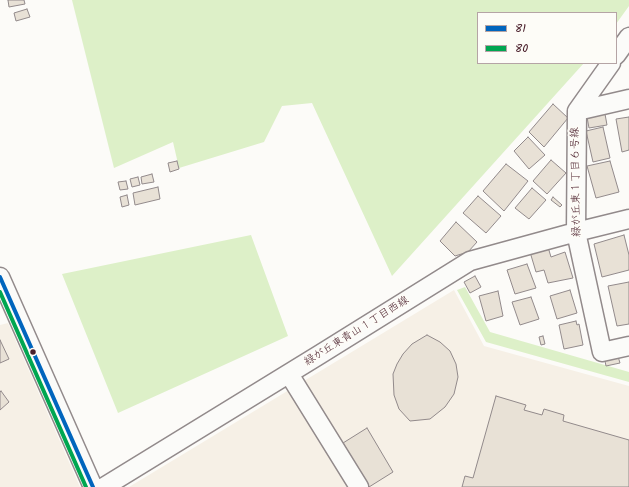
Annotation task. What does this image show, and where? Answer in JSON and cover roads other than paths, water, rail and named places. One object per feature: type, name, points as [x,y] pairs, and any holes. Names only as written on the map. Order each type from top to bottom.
[{"type":"street","points":[[617,54],[629,37]]},
{"type":"street","name":"緑が丘東１丁目６号線","points":[[610,64],[577,112],[576,232],[602,352],[629,346]]},
{"type":"street","points":[[577,112],[629,99]]},
{"type":"street","name":"緑が丘東青山１丁目西線","points":[[104,487],[470,261],[629,219]]},
{"type":"street","points":[[0,277],[93,487]]},
{"type":"street","points":[[284,377],[347,487]]},
{"type":"street","points":[[284,377],[359,487]]}]
